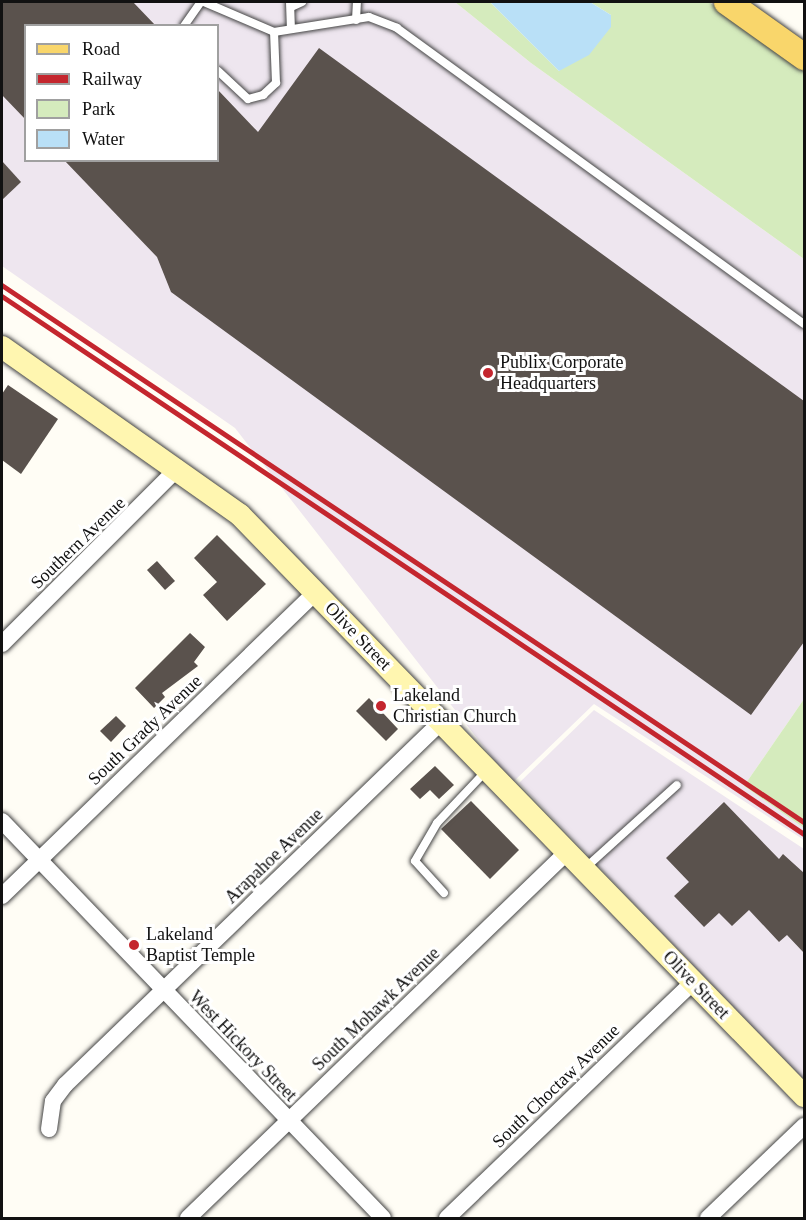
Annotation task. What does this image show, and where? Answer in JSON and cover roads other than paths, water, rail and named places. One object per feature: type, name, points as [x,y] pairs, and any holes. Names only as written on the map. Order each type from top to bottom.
[{"type":"main road","points":[[727,2],[804,57]]},
{"type":"main road","name":"Olive Street","points":[[2,347],[178,468],[240,515],[804,1096]]},
{"type":"street","name":"Southern Avenue","points":[[2,644],[178,468]]},
{"type":"street","name":"South Grady Avenue","points":[[2,896],[316,592]]},
{"type":"street","name":"Arapahoe Avenue","points":[[49,1128],[53,1101],[65,1085],[441,722]]},
{"type":"street","name":"West Hickory Street","points":[[2,821],[383,1218]]},
{"type":"street","name":"South Mohawk Avenue","points":[[188,1218],[567,852]]},
{"type":"street","name":"South Choctaw Avenue","points":[[447,1218],[693,982]]},
{"type":"street","points":[[714,1216],[804,1126]]},
{"type":"lane","points":[[186,24],[203,2],[274,32],[369,18],[397,28],[804,324]]},
{"type":"lane","points":[[291,29],[291,4],[302,2]]},
{"type":"lane","points":[[356,20],[357,2]]},
{"type":"lane","points":[[219,72],[248,99],[262,95],[276,83],[274,32]]},
{"type":"lane","points":[[444,893],[415,861],[437,823],[488,770]]},
{"type":"lane","points":[[584,869],[677,785]]},
{"type":"water","points":[[490,2],[590,2],[611,15],[611,27],[589,55],[559,71]]},
{"type":"railway","points":[[2,285],[804,822]]},
{"type":"railway","points":[[2,296],[804,834]]},
{"type":"place","name":"Publix Corporate Headquarters","points":[[488,373]]},
{"type":"place","name":"Lakeland Christian Church","points":[[381,706]]},
{"type":"place","name":"Lakeland Baptist Temple","points":[[134,945]]}]
